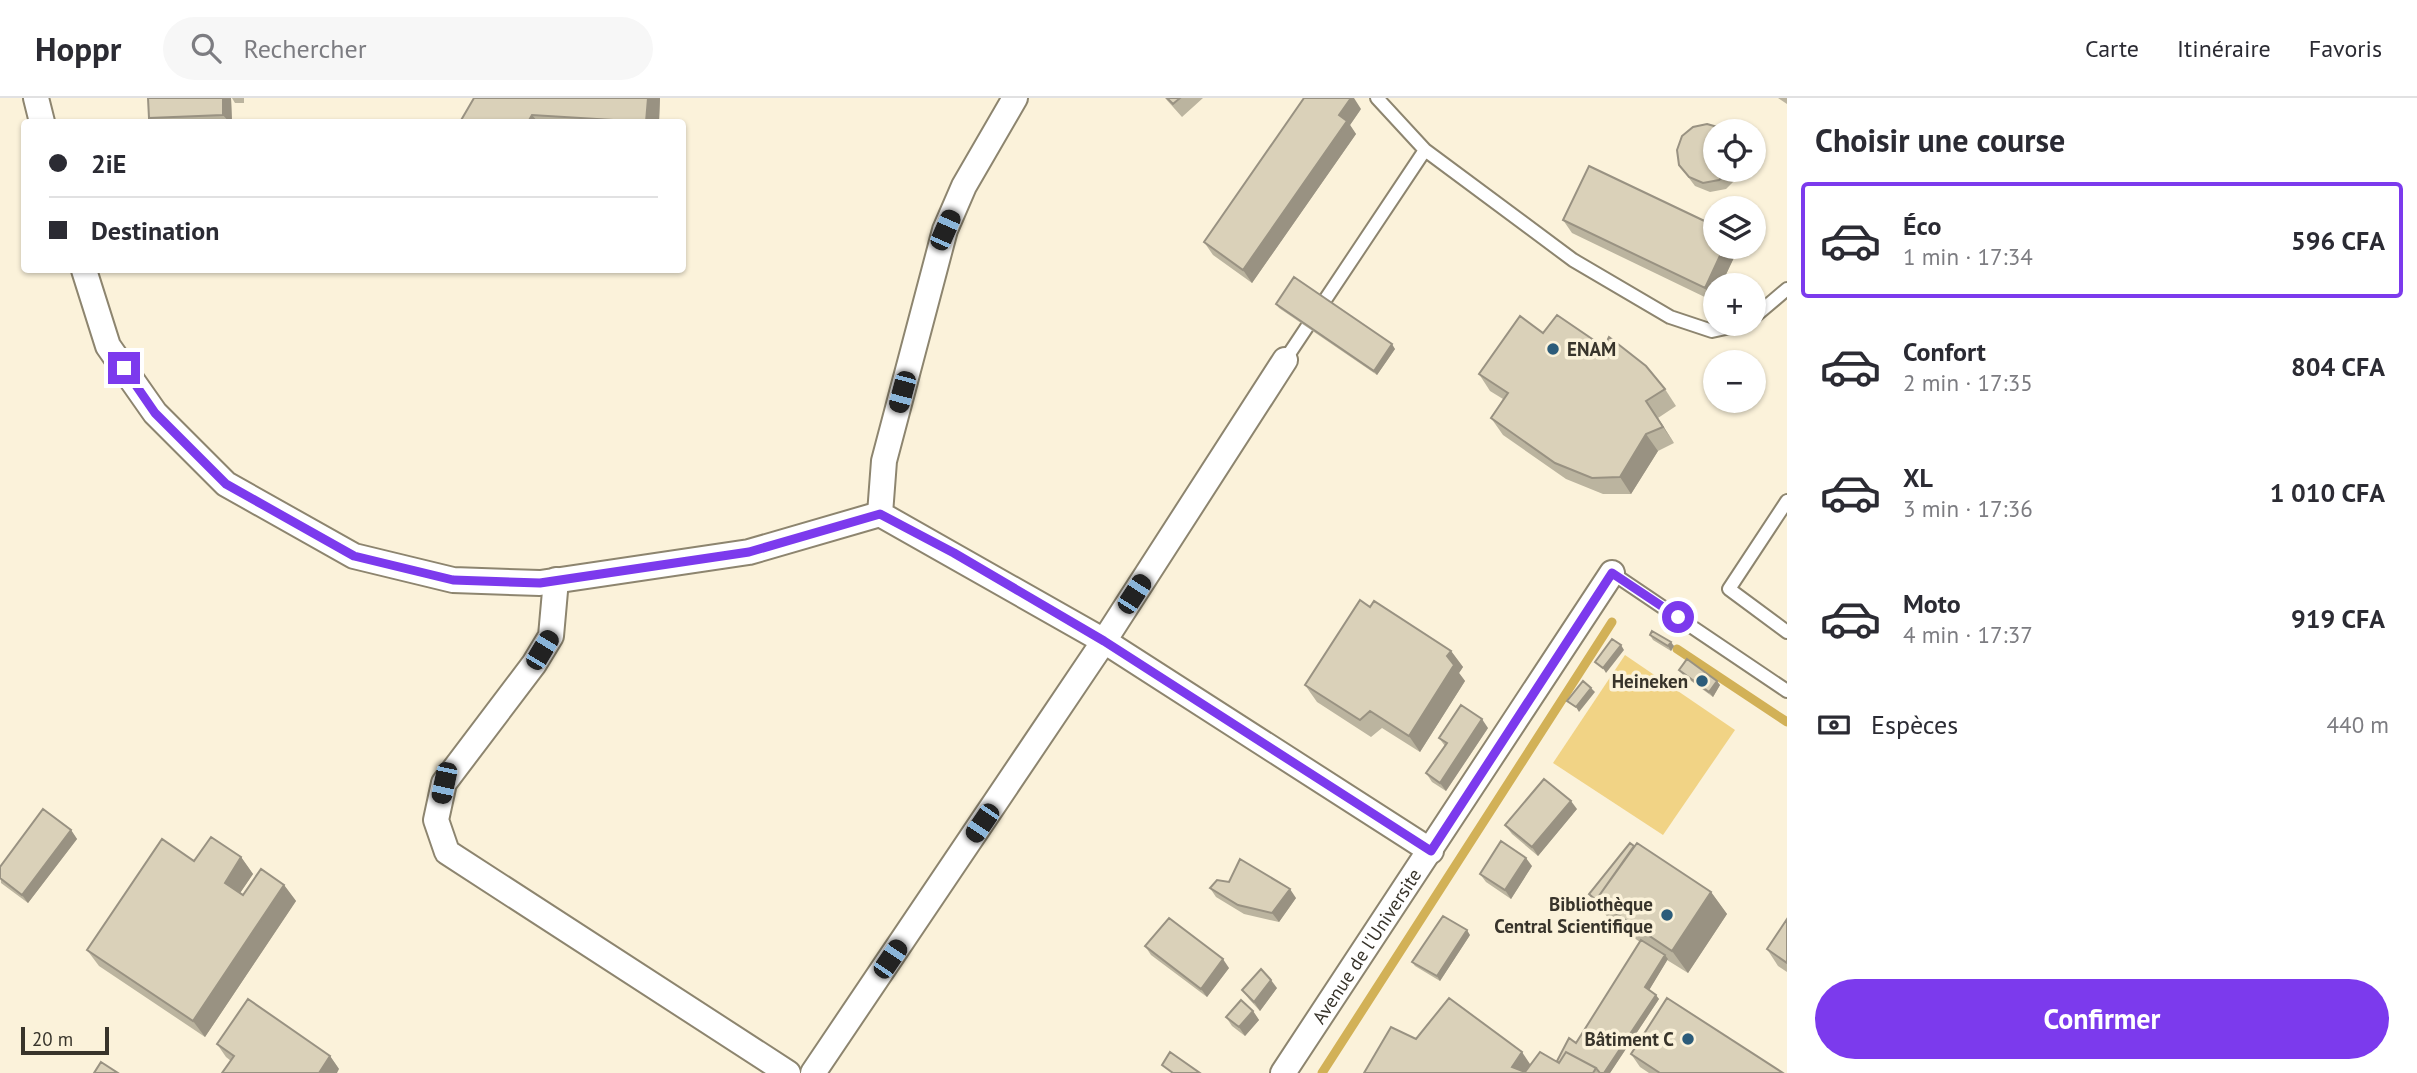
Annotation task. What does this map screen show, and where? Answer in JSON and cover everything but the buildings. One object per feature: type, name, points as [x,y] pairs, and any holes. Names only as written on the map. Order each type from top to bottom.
[{"type":"street","points":[[36,98],[42,119]]},
{"type":"street","points":[[880,514],[884,461],[945,230],[964,186],[1015,98]]},
{"type":"street","points":[[85,273],[108,346],[155,413],[226,484],[354,556],[453,580],[540,583],[749,552],[880,514],[954,553],[1104,641],[1431,851]]},
{"type":"street","points":[[813,1073],[1104,641],[1286,360]]},
{"type":"street","name":"Avenue de l'Universite","points":[[1283,1073],[1612,573]]},
{"type":"street","points":[[555,580],[551,636],[534,664],[444,783],[436,820],[447,852],[788,1073]]},
{"type":"lane","points":[[1377,98],[1425,150],[1573,260],[1670,317],[1703,328]]},
{"type":"lane","points":[[1325,300],[1425,150]]},
{"type":"lane","points":[[1766,307],[1787,289]]},
{"type":"lane","points":[[1286,360],[1307,327]]},
{"type":"lane","points":[[1787,501],[1729,589],[1787,632]]},
{"type":"lane","points":[[1612,573],[1787,691]]},
{"type":"shaded area","points":[[1625,655],[1735,730],[1663,835],[1553,763]]},
{"type":"waterway","points":[[1322,1073],[1612,622]]},
{"type":"waterway","points":[[1677,649],[1787,722]]},
{"type":"place","name":"ENAM","points":[[1553,349]]},
{"type":"place","name":"Heineken","points":[[1702,681]]},
{"type":"place","name":"Bibliothèque Central Scientifique","points":[[1667,915]]},
{"type":"place","name":"Bâtiment C","points":[[1688,1039]]},
{"type":"route","points":[[124,368],[155,413],[226,484],[354,556],[453,580],[540,583],[749,552],[880,514],[954,553],[1104,641],[1431,851],[1612,573],[1678,617]]}]
